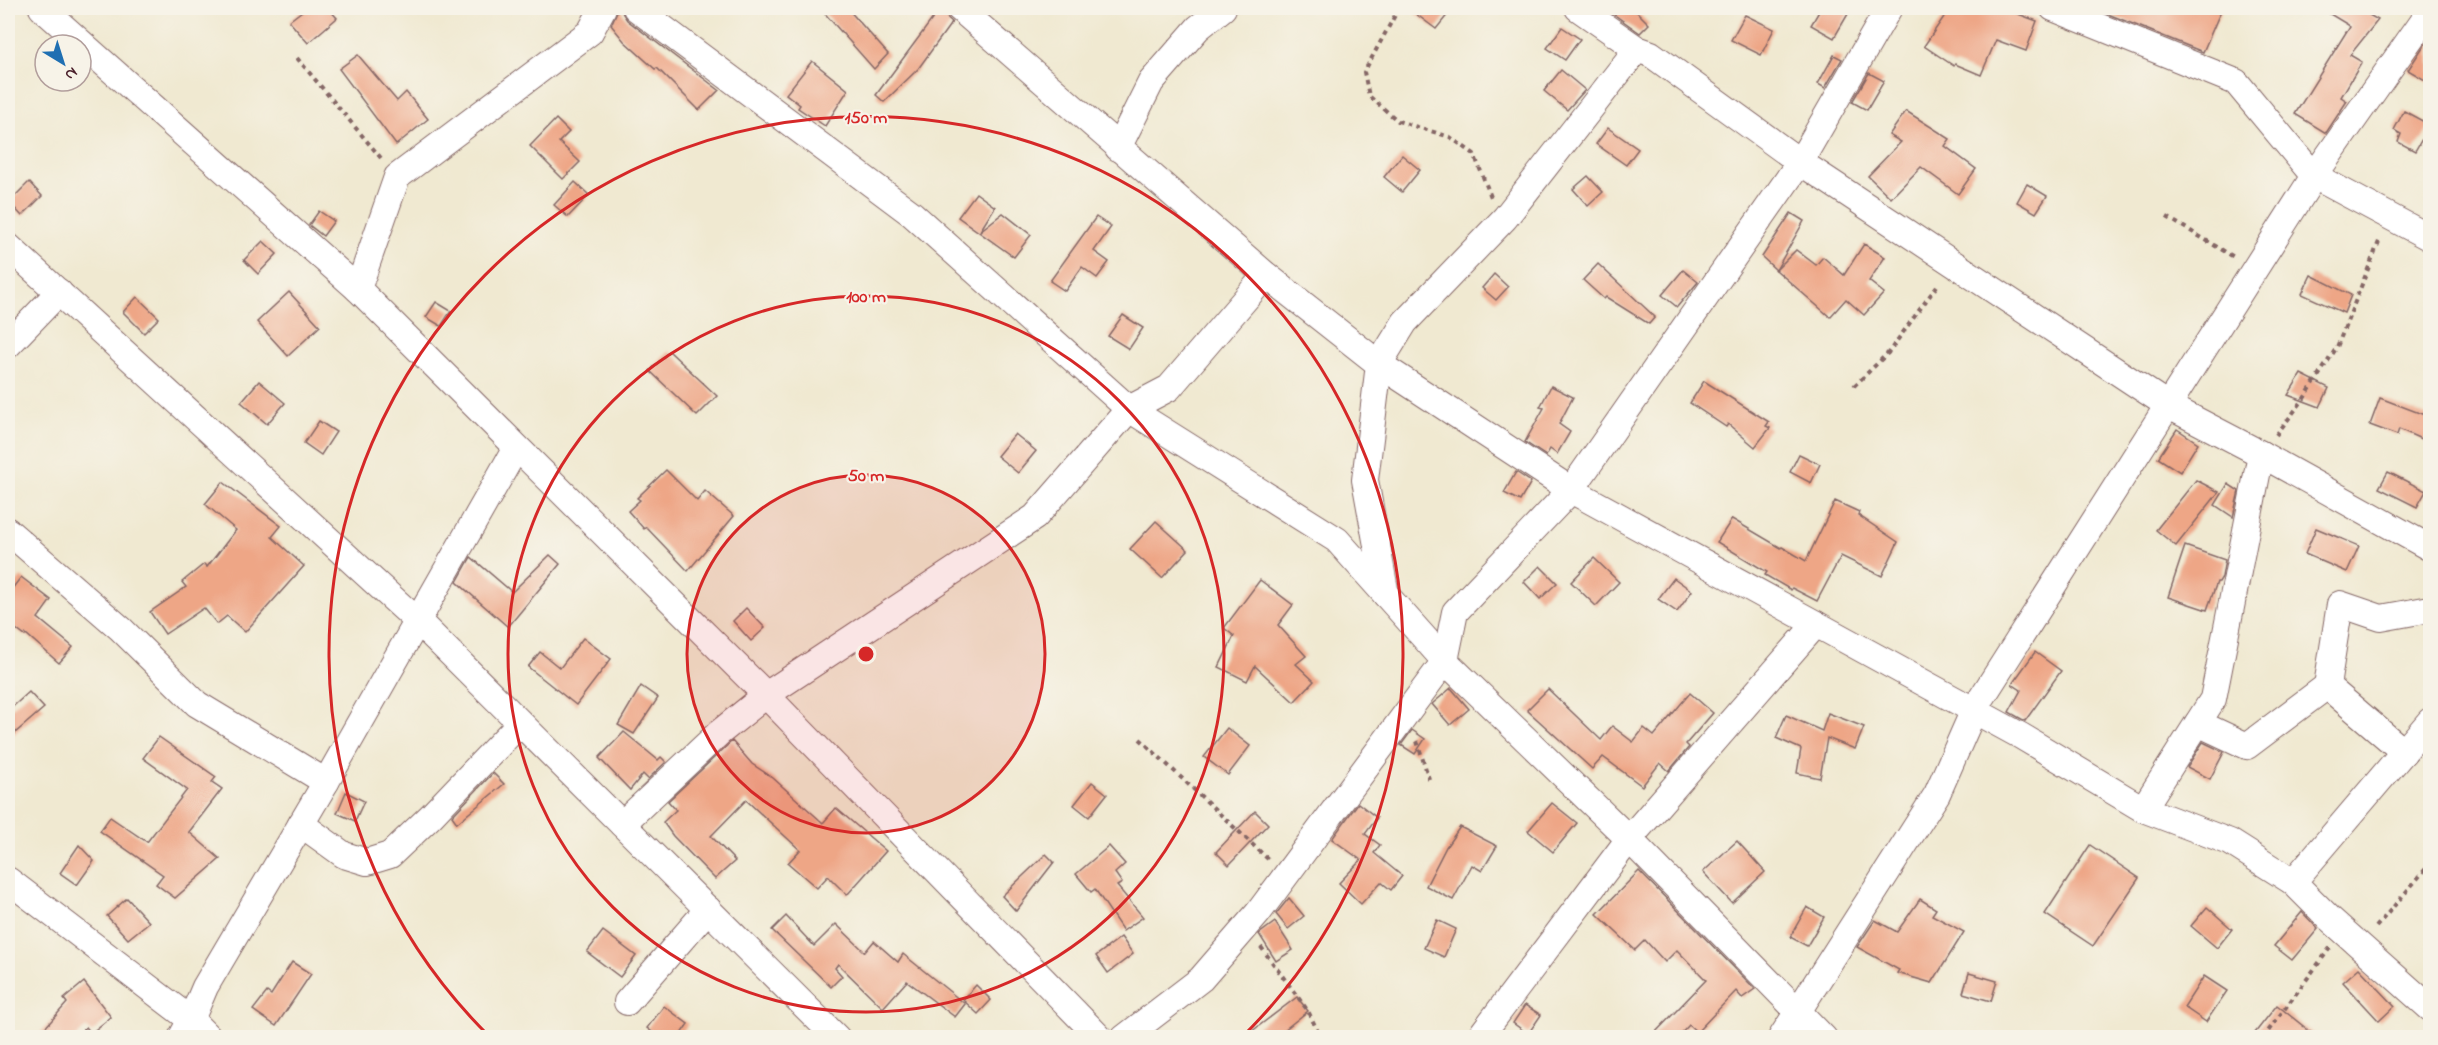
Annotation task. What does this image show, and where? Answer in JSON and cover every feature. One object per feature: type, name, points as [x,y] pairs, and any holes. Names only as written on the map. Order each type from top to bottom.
[{"type":"street","points":[[42,8],[358,289],[766,695],[1100,1038]]},
{"type":"street","points":[[358,289],[398,177],[590,32],[603,8]]},
{"type":"street","points":[[636,8],[912,214],[1129,409],[1337,540],[1445,661],[1629,838],[1824,1038]]},
{"type":"street","points":[[959,8],[1266,275],[1379,364],[1571,490],[1974,710],[2143,809],[2230,842],[2293,882],[2351,939],[2430,1008]]},
{"type":"street","points":[[1118,148],[1152,82],[1198,28],[1223,8]]},
{"type":"street","points":[[1578,8],[1638,50],[1651,54],[1800,162],[2169,406],[2261,454],[2430,548]]},
{"type":"street","points":[[1124,1038],[1201,979],[1286,876],[1445,661],[1455,612],[1571,490],[1800,162],[1889,8]]},
{"type":"street","points":[[2053,8],[2236,82],[2314,176],[2430,238]]},
{"type":"street","points":[[1781,1038],[1937,794],[1974,710],[2314,176],[2430,10]]},
{"type":"street","points":[[1386,596],[1365,480],[1379,364],[1405,322],[1505,218],[1638,50]]},
{"type":"street","points":[[8,246],[417,622],[837,1038]]},
{"type":"street","points":[[622,824],[719,733],[766,695],[1035,517],[1129,409],[1169,388],[1266,275]]},
{"type":"street","points":[[8,345],[59,292]]},
{"type":"street","points":[[8,880],[194,1032],[205,987],[326,782],[516,448]]},
{"type":"street","points":[[2143,809],[2213,699],[2261,454]]},
{"type":"street","points":[[8,531],[121,628],[197,704],[326,782]]},
{"type":"street","points":[[2198,723],[2247,746],[2327,686],[2340,604],[2381,618],[2430,609]]},
{"type":"street","points":[[1479,1038],[1629,838],[1816,624]]},
{"type":"street","points":[[2327,686],[2404,752]]},
{"type":"street","points":[[2293,882],[2430,721]]},
{"type":"street","points":[[301,824],[344,855],[367,862],[390,855],[431,816],[520,723]]},
{"type":"street","points":[[627,1002],[708,909]]},
{"type":"path","points":[[1399,8],[1364,72],[1369,96],[1398,121],[1450,137],[1474,154],[1490,196],[1505,218]]},
{"type":"path","points":[[297,58],[398,177]]},
{"type":"path","points":[[2261,454],[2303,400],[2337,347],[2389,216]]},
{"type":"path","points":[[2167,217],[2255,270]]},
{"type":"path","points":[[1854,386],[1888,353],[1953,264]]},
{"type":"path","points":[[1407,712],[1429,779]]},
{"type":"path","points":[[1140,739],[1286,876]]},
{"type":"path","points":[[2263,1038],[2351,939],[2430,864]]},
{"type":"path","points":[[1246,927],[1288,981],[1308,1011],[1321,1038]]},
{"type":"building","points":[[306,8],[328,8],[337,18],[308,43],[289,21]]},
{"type":"building","points":[[621,8],[627,20],[719,90],[699,110],[657,68],[655,69],[624,41],[611,25],[618,9]]},
{"type":"building","points":[[820,8],[847,8],[888,54],[874,69]]},
{"type":"building","points":[[1408,8],[1453,8],[1436,29]]},
{"type":"building","points":[[1605,8],[1633,8],[1649,24],[1640,33]]},
{"type":"building","points":[[1821,8],[1838,8],[1848,14],[1834,38],[1811,25]]},
{"type":"building","points":[[1950,8],[2002,8],[2037,21],[2026,51],[1996,40],[1981,75],[1955,64],[1954,66],[1924,46]]},
{"type":"building","points":[[2093,8],[2222,8],[2203,52]]},
{"type":"building","points":[[2320,8],[2357,8],[2378,20],[2350,55],[2362,62],[2341,97],[2347,101],[2326,133],[2295,114],[2350,26]]},
{"type":"building","points":[[939,10],[952,22],[918,69],[884,102],[876,95]]},
{"type":"building","points":[[1745,15],[1774,29],[1761,55],[1731,40]]},
{"type":"building","points":[[1562,27],[1580,39],[1565,60],[1547,48]]},
{"type":"building","points":[[2430,36],[2430,83],[2408,70]]},
{"type":"building","points":[[358,55],[397,101],[406,92],[428,119],[396,145],[339,69]]},
{"type":"building","points":[[1834,55],[1842,59],[1825,88],[1818,84]]},
{"type":"building","points":[[812,61],[848,90],[825,126],[798,108],[800,105],[786,94]]},
{"type":"building","points":[[1561,70],[1585,90],[1567,110],[1544,91]]},
{"type":"building","points":[[1869,73],[1884,81],[1867,110],[1852,102]]},
{"type":"building","points":[[1906,111],[1950,139],[1945,146],[1976,169],[1958,194],[1921,167],[1891,198],[1868,176],[1901,142],[1889,135]]},
{"type":"building","points":[[2404,111],[2430,125],[2415,151],[2398,142],[2401,134],[2394,130]]},
{"type":"building","points":[[556,119],[569,132],[559,142],[580,162],[563,179],[530,146]]},
{"type":"building","points":[[1608,128],[1638,149],[1626,165],[1596,144]]},
{"type":"building","points":[[1402,155],[1420,170],[1402,192],[1384,177]]},
{"type":"building","points":[[1588,176],[1603,192],[1588,206],[1573,189]]},
{"type":"building","points":[[29,182],[42,196],[22,216],[9,202]]},
{"type":"building","points":[[575,182],[589,195],[568,217],[554,205]]},
{"type":"building","points":[[2027,184],[2047,196],[2036,213],[2017,202]]},
{"type":"building","points":[[976,193],[995,207],[980,231],[1003,213],[1031,235],[1014,257],[958,217]]},
{"type":"building","points":[[319,211],[334,221],[323,236],[309,225]]},
{"type":"building","points":[[1791,213],[1804,221],[1776,270],[1762,257]]},
{"type":"building","points":[[1096,217],[1111,227],[1094,251],[1109,262],[1097,278],[1082,267],[1065,291],[1050,281]]},
{"type":"building","points":[[263,241],[277,254],[258,274],[244,260]]},
{"type":"building","points":[[1864,244],[1885,257],[1869,281],[1884,293],[1864,315],[1846,299],[1830,317],[1776,270],[1796,250],[1816,265],[1823,257],[1844,275]]},
{"type":"building","points":[[1598,264],[1655,317],[1649,324],[1606,297],[1604,299],[1583,280]]},
{"type":"building","points":[[1683,270],[1698,282],[1677,307],[1662,295]]},
{"type":"building","points":[[1494,274],[1508,287],[1496,300],[1482,288]]},
{"type":"building","points":[[2311,275],[2351,295],[2344,313],[2302,294]]},
{"type":"building","points":[[289,292],[320,326],[288,356],[257,322]]},
{"type":"building","points":[[137,297],[159,318],[144,333],[123,312]]},
{"type":"building","points":[[436,302],[451,311],[441,326],[426,317]]},
{"type":"building","points":[[1123,315],[1143,328],[1129,349],[1108,336]]},
{"type":"building","points":[[669,351],[717,396],[697,416],[650,371]]},
{"type":"building","points":[[2301,374],[2329,388],[2320,407],[2288,395]]},
{"type":"building","points":[[259,381],[285,403],[267,424],[241,402]]},
{"type":"building","points":[[1704,381],[1769,422],[1766,426],[1770,428],[1755,447],[1728,424],[1726,427],[1690,403]]},
{"type":"building","points":[[1551,386],[1573,397],[1559,424],[1570,432],[1557,454],[1550,449],[1546,456],[1525,442],[1544,408],[1540,407]]},
{"type":"building","points":[[2380,398],[2430,417],[2430,443],[2399,429],[2397,435],[2370,425]]},
{"type":"building","points":[[319,421],[336,432],[321,455],[304,443]]},
{"type":"building","points":[[2177,429],[2198,443],[2180,472],[2158,458]]},
{"type":"building","points":[[1015,434],[1036,451],[1018,473],[997,456]]},
{"type":"building","points":[[1799,454],[1820,464],[1811,483],[1790,472]]},
{"type":"building","points":[[666,470],[697,501],[705,491],[734,516],[688,571],[628,511],[640,500],[637,498]]},
{"type":"building","points":[[1516,472],[1531,482],[1520,501],[1504,493]]},
{"type":"building","points":[[2388,472],[2426,491],[2417,507],[2379,488]]},
{"type":"building","points":[[2196,480],[2219,492],[2176,546],[2156,530]]},
{"type":"building","points":[[223,482],[281,526],[272,537],[304,566],[245,632],[227,616],[217,624],[204,608],[165,634],[150,612],[186,587],[182,582],[204,564],[207,567],[236,530],[205,504]]},
{"type":"building","points":[[2228,484],[2239,491],[2233,517],[2215,505]]},
{"type":"building","points":[[1835,501],[1859,512],[1858,515],[1898,542],[1882,576],[1841,556],[1817,601],[1765,575],[1767,572],[1717,542],[1732,519],[1806,561]]},
{"type":"building","points":[[1156,521],[1188,550],[1162,578],[1130,549]]},
{"type":"building","points":[[2316,528],[2359,546],[2347,572],[2305,554]]},
{"type":"building","points":[[2185,546],[2225,560],[2222,577],[2217,582],[2207,610],[2168,597]]},
{"type":"building","points":[[550,555],[560,564],[508,627],[457,582],[471,557],[512,592]]},
{"type":"building","points":[[1594,558],[1619,582],[1596,606],[1571,582]]},
{"type":"building","points":[[1540,566],[1557,583],[1540,599],[1524,582]]},
{"type":"building","points":[[21,577],[51,600],[38,618],[73,647],[59,663],[26,634],[25,636],[8,623],[8,594]]},
{"type":"building","points":[[1674,578],[1692,591],[1677,612],[1658,599]]},
{"type":"building","points":[[1260,580],[1293,605],[1278,625],[1306,656],[1296,664],[1314,681],[1294,702],[1255,666],[1247,681],[1219,667],[1234,636],[1224,628]]},
{"type":"building","points":[[746,608],[765,628],[751,641],[733,621]]},
{"type":"building","points":[[583,638],[611,659],[576,705],[528,667],[540,652],[560,668]]},
{"type":"building","points":[[2035,652],[2061,671],[2025,721],[2009,712],[2021,690],[2012,684]]},
{"type":"building","points":[[641,686],[658,698],[634,734],[618,725]]},
{"type":"building","points":[[1451,688],[1469,709],[1450,725],[1432,704]]},
{"type":"building","points":[[1548,689],[1601,740],[1612,726],[1633,742],[1644,728],[1654,736],[1690,693],[1713,713],[1686,744],[1689,747],[1669,771],[1660,763],[1642,786],[1603,757],[1592,769],[1527,710]]},
{"type":"building","points":[[29,692],[44,708],[8,739],[8,711]]},
{"type":"building","points":[[1828,713],[1864,727],[1855,749],[1827,738],[1820,778],[1797,773],[1801,749],[1776,738],[1786,715],[1822,731]]},
{"type":"building","points":[[1227,728],[1250,746],[1228,775],[1204,757]]},
{"type":"building","points":[[1412,730],[1425,739],[1415,754],[1401,745]]},
{"type":"building","points":[[624,732],[658,760],[661,757],[666,762],[648,779],[643,774],[630,790],[599,758]]},
{"type":"building","points":[[159,737],[216,777],[212,782],[222,789],[189,832],[220,859],[175,898],[156,884],[163,875],[100,831],[110,817],[147,842],[187,790],[143,758]]},
{"type":"building","points":[[732,741],[752,764],[773,778],[823,823],[836,808],[886,851],[847,895],[828,876],[817,888],[788,863],[800,850],[746,800],[711,836],[735,861],[715,879],[673,836],[663,822],[676,810],[668,801]]},
{"type":"building","points":[[2203,742],[2224,752],[2210,779],[2187,767]]},
{"type":"building","points":[[493,773],[504,784],[457,823],[452,816]]},
{"type":"building","points":[[1092,782],[1107,794],[1089,817],[1074,805]]},
{"type":"building","points":[[346,792],[364,801],[355,821],[337,813]]},
{"type":"building","points":[[1358,803],[1377,818],[1365,834],[1380,845],[1374,853],[1402,876],[1391,890],[1381,882],[1361,904],[1339,883],[1361,860],[1332,839]]},
{"type":"building","points":[[1552,803],[1577,823],[1553,852],[1528,831]]},
{"type":"building","points":[[1255,811],[1268,824],[1229,865],[1216,852]]},
{"type":"building","points":[[1460,827],[1497,846],[1482,871],[1472,865],[1453,900],[1426,886],[1446,847]]},
{"type":"building","points":[[1737,841],[1765,872],[1732,903],[1703,872]]},
{"type":"building","points":[[79,845],[94,861],[77,885],[60,873]]},
{"type":"building","points":[[2090,845],[2139,878],[2093,946],[2045,914]]},
{"type":"building","points":[[1109,846],[1125,864],[1115,873],[1122,883],[1117,886],[1143,917],[1123,931],[1095,889],[1091,892],[1076,874]]},
{"type":"building","points":[[1046,854],[1054,862],[1016,911],[1002,896]]},
{"type":"building","points":[[1639,871],[1755,989],[1742,998],[1736,991],[1697,1032],[1689,1025],[1677,1038],[1650,1038],[1706,980],[1677,950],[1665,962],[1645,940],[1635,950],[1597,914]]},
{"type":"building","points":[[127,898],[149,922],[128,939],[107,916]]},
{"type":"building","points":[[1289,898],[1304,916],[1288,929],[1276,914]]},
{"type":"building","points":[[1920,899],[1936,909],[1932,915],[1964,932],[1932,983],[1897,973],[1899,970],[1857,947],[1875,920],[1897,932]]},
{"type":"building","points":[[1807,907],[1824,917],[1807,946],[1790,937]]},
{"type":"building","points":[[2207,907],[2232,929],[2217,948],[2191,926]]},
{"type":"building","points":[[2302,912],[2318,929],[2292,960],[2274,946]]},
{"type":"building","points":[[786,916],[814,946],[836,924],[865,952],[874,941],[898,962],[903,954],[965,1004],[955,1017],[907,981],[883,1008],[838,964],[835,968],[842,976],[831,987],[772,930]]},
{"type":"building","points":[[1437,920],[1456,929],[1444,957],[1424,948]]},
{"type":"building","points":[[1275,922],[1293,950],[1276,961],[1259,934]]},
{"type":"building","points":[[603,931],[636,956],[620,977],[587,952]]},
{"type":"building","points":[[1121,937],[1133,954],[1108,973],[1096,956]]},
{"type":"building","points":[[292,962],[311,974],[276,1026],[253,1010],[267,992],[271,995]]},
{"type":"building","points":[[2359,968],[2395,1006],[2379,1021],[2343,982]]},
{"type":"building","points":[[1969,973],[1997,981],[1991,1001],[1963,993]]},
{"type":"building","points":[[2204,976],[2227,991],[2206,1022],[2184,1007]]},
{"type":"building","points":[[84,982],[111,1017],[91,1033],[86,1027],[76,1038],[36,1038],[67,1003],[64,999]]},
{"type":"building","points":[[976,985],[991,1000],[978,1014],[963,1000]]},
{"type":"building","points":[[1297,997],[1308,1011],[1274,1038],[1243,1038]]},
{"type":"building","points":[[1525,1005],[1541,1015],[1528,1034],[1513,1023]]},
{"type":"building","points":[[2277,1005],[2318,1038],[2251,1038]]},
{"type":"building","points":[[664,1006],[688,1024],[678,1038],[660,1038],[647,1028]]}]
